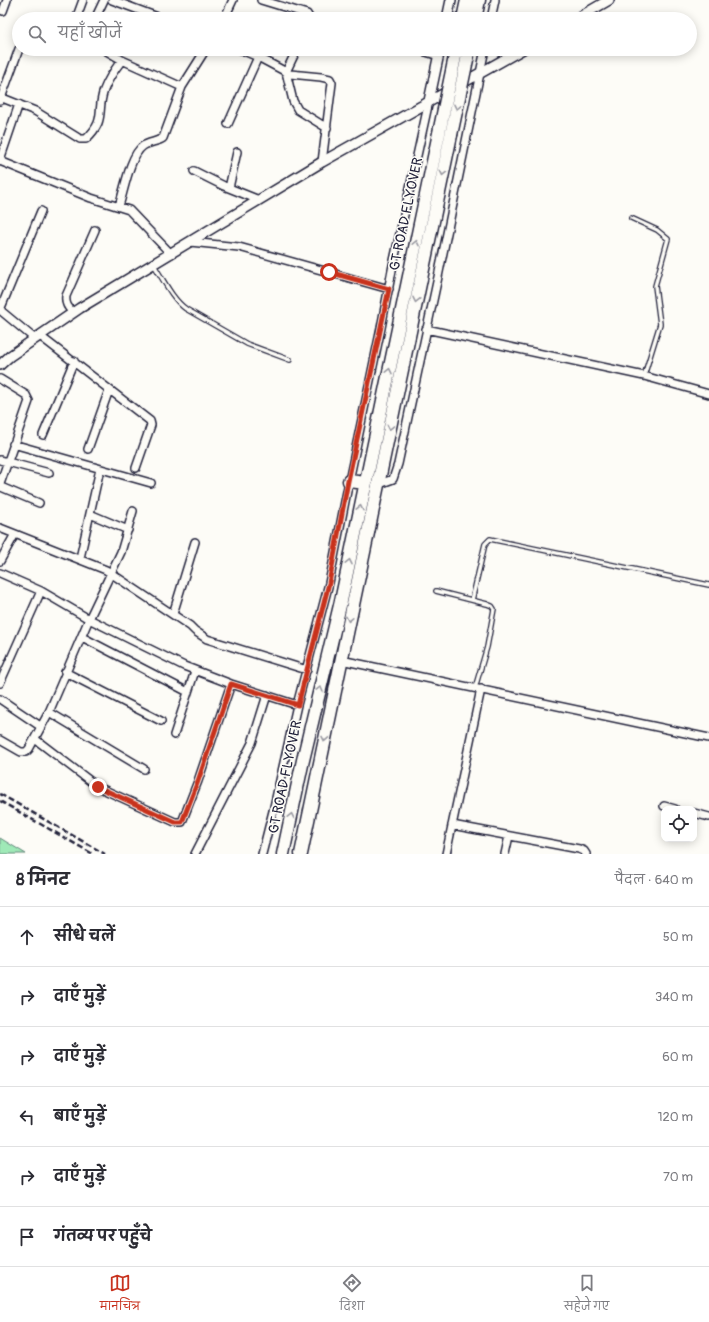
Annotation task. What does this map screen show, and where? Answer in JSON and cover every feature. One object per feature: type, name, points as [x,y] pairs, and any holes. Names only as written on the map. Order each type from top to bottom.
[{"type":"highway","points":[[464,12],[467,0]]},
{"type":"highway","points":[[476,12],[479,0]]},
{"type":"highway","name":"GT ROAD FLYOVER","points":[[301,854],[341,660],[372,484],[439,132],[461,56]]},
{"type":"highway","name":"GT ROAD FLYOVER","points":[[283,854],[303,760],[341,600],[372,484],[451,134],[461,56]]},
{"type":"highway","points":[[348,481],[372,484]]},
{"type":"street","points":[[3,11],[7,0]]},
{"type":"street","points":[[79,12],[83,0]]},
{"type":"street","points":[[98,12],[104,0]]},
{"type":"street","points":[[112,0],[144,12]]},
{"type":"street","points":[[227,12],[233,0]]},
{"type":"street","points":[[261,0],[300,12]]},
{"type":"street","points":[[448,12],[451,0]]},
{"type":"street","points":[[492,12],[495,0]]},
{"type":"street","points":[[588,12],[609,0]]},
{"type":"street","points":[[16,56],[1,99],[19,104],[35,111],[80,139],[86,139],[98,125],[104,89],[107,81],[122,60]]},
{"type":"street","points":[[115,56],[182,87]]},
{"type":"street","points":[[119,206],[131,165],[137,151],[144,145],[163,138],[182,87],[202,56]]},
{"type":"street","points":[[294,56],[286,72],[293,101],[298,110],[327,128]]},
{"type":"street","points":[[262,854],[329,583],[348,481],[393,265],[439,56]]},
{"type":"street","points":[[372,484],[393,479],[398,464],[484,56]]},
{"type":"street","points":[[0,365],[10,356],[73,313],[259,200],[322,162],[511,56]]},
{"type":"street","points":[[228,124],[258,57],[294,75],[330,79],[332,83],[322,162]]},
{"type":"street","points":[[19,104],[0,160],[90,198],[129,210],[170,254]]},
{"type":"street","points":[[229,188],[237,152]]},
{"type":"street","points":[[194,171],[229,188],[259,200]]},
{"type":"street","points":[[41,211],[0,310],[74,361],[151,423],[136,468]]},
{"type":"street","points":[[73,313],[67,306],[65,301],[66,296],[95,230]]},
{"type":"street","points":[[190,242],[239,247],[389,289]]},
{"type":"street","points":[[426,329],[644,376],[709,394]]},
{"type":"street","points":[[43,435],[74,361]]},
{"type":"street","points":[[0,379],[26,395],[28,398],[28,405],[13,444],[3,461],[0,484],[1,487],[39,502]]},
{"type":"street","points":[[88,449],[109,390]]},
{"type":"street","points":[[13,444],[151,483]]},
{"type":"street","points":[[3,461],[49,473]]},
{"type":"street","points":[[80,558],[100,469]]},
{"type":"street","points":[[0,740],[21,752],[26,752],[35,738],[121,552],[133,511]]},
{"type":"street","points":[[90,514],[128,530]]},
{"type":"street","points":[[0,528],[80,558],[111,572],[207,639],[307,670]]},
{"type":"street","points":[[0,561],[16,534]]},
{"type":"street","points":[[173,614],[195,542]]},
{"type":"street","points":[[0,573],[41,591],[89,619],[194,671],[298,705]]},
{"type":"street","points":[[0,683],[41,591]]},
{"type":"street","points":[[82,637],[188,692]]},
{"type":"street","points":[[341,660],[709,738]]},
{"type":"street","points":[[174,735],[194,671]]},
{"type":"street","points":[[65,672],[161,721]]},
{"type":"street","points":[[35,738],[98,787],[175,822],[182,822],[198,781],[231,684]]},
{"type":"street","points":[[446,854],[478,689]]},
{"type":"street","points":[[195,854],[252,744],[267,695]]},
{"type":"street","points":[[0,699],[40,726]]},
{"type":"street","points":[[48,712],[144,770]]},
{"type":"street","points":[[697,814],[709,817]]},
{"type":"street","points":[[452,825],[579,849],[584,851],[586,854]]},
{"type":"street","points":[[505,854],[509,836]]},
{"type":"lane","points":[[631,218],[657,230],[668,239],[655,286],[660,324],[644,376]]},
{"type":"lane","points":[[154,264],[178,302],[186,309],[247,344],[290,360]]},
{"type":"lane","points":[[472,600],[485,544],[487,541],[493,539],[709,585]]},
{"type":"lane","points":[[436,591],[487,604],[492,606],[494,609],[478,689]]},
{"type":"green space","points":[[0,838],[26,854],[0,854]]},
{"type":"railway","points":[[0,794],[105,854]]},
{"type":"railway","points":[[0,801],[93,854]]},
{"type":"route","points":[[98,787],[175,822],[182,822],[198,781],[231,684],[298,705],[329,583],[348,481],[389,289],[329,272]]}]
